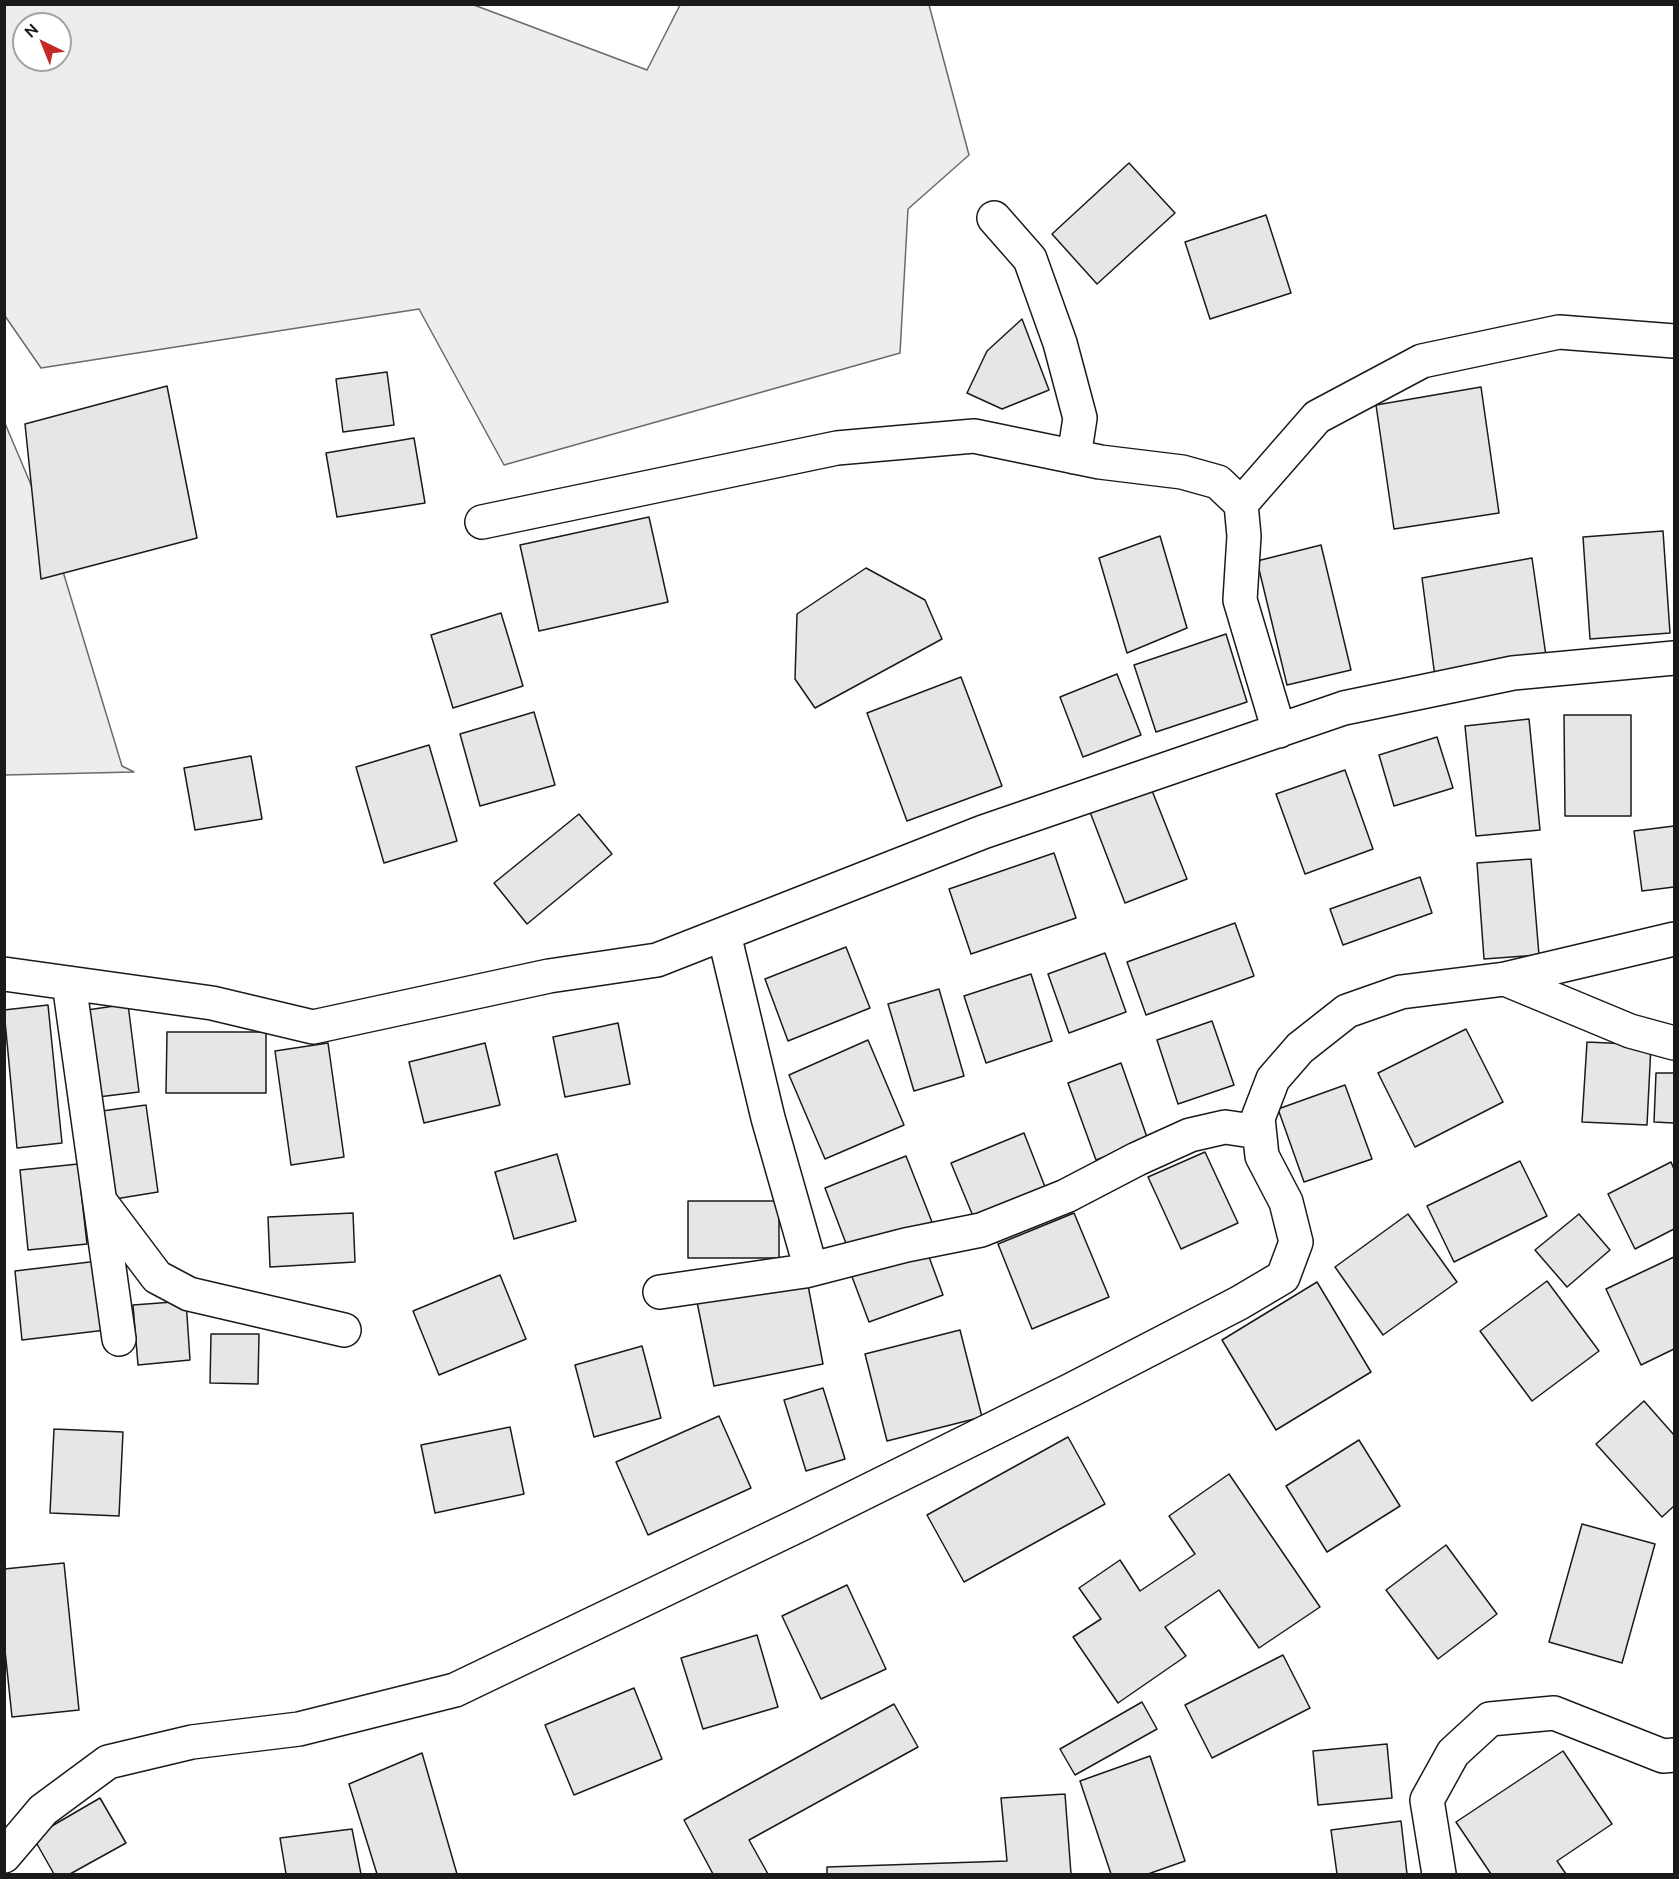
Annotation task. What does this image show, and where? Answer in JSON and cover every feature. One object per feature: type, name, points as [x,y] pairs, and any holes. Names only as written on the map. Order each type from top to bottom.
[{"type":"street","points":[[994,218],[1030,259],[1060,343],[1080,418],[1074,457]]},
{"type":"street","points":[[1241,504],[1317,417],[1422,361],[1559,332],[1674,341]]},
{"type":"street","points":[[482,522],[837,448],[974,436],[1100,462],[1182,472],[1218,482],[1241,504],[1244,536],[1240,600],[1279,731]]},
{"type":"street","points":[[4,974],[212,1004],[313,1027],[549,976],[657,960],[983,832],[1344,708],[1513,673],[1674,658]]},
{"type":"street","points":[[724,934],[768,1118],[811,1269]]},
{"type":"street","points":[[4,1856],[43,1810],[108,1762],[192,1742],[299,1729],[455,1690],[812,1519],[1073,1389],[1239,1303],[1283,1277],[1296,1242],[1287,1202],[1262,1156],[1258,1118],[1273,1079],[1300,1048],[1347,1011],[1401,992],[1505,979],[1674,939]]},
{"type":"street","points":[[1505,979],[1630,1031],[1674,1043]]},
{"type":"street","points":[[69,983],[119,1339]]},
{"type":"street","points":[[660,1292],[811,1269],[906,1245],[981,1230],[1066,1196],[1137,1159],[1190,1135],[1226,1127],[1259,1132]]},
{"type":"street","points":[[99,1201],[157,1277],[189,1294],[344,1330]]},
{"type":"street","points":[[1439,1875],[1427,1800],[1453,1753],[1490,1719],[1554,1713],[1663,1756],[1674,1755]]},
{"type":"shaded area","points":[[4,5],[474,5],[647,70],[680,5],[929,5],[969,155],[908,209],[900,353],[504,465],[419,309],[41,368],[5,316]]},
{"type":"shaded area","points":[[4,421],[51,532],[122,766],[134,772],[5,775]]},
{"type":"building","points":[[1129,163],[1175,213],[1097,284],[1052,234]]},
{"type":"building","points":[[1266,215],[1291,293],[1210,319],[1185,242]]},
{"type":"building","points":[[1022,319],[1049,390],[1002,409],[967,393],[987,351]]},
{"type":"building","points":[[387,372],[394,425],[343,432],[336,379]]},
{"type":"building","points":[[167,386],[197,538],[41,579],[25,424]]},
{"type":"building","points":[[1481,387],[1499,513],[1394,529],[1376,405]]},
{"type":"building","points":[[414,438],[425,503],[337,517],[326,453]]},
{"type":"building","points":[[649,517],[668,602],[539,631],[520,545]]},
{"type":"building","points":[[1663,531],[1670,633],[1590,639],[1583,537]]},
{"type":"building","points":[[1160,536],[1187,628],[1127,653],[1099,558]]},
{"type":"building","points":[[1321,545],[1351,670],[1287,685],[1257,561]]},
{"type":"building","points":[[1532,558],[1546,656],[1435,677],[1422,578]]},
{"type":"building","points":[[866,568],[925,600],[942,639],[815,708],[795,679],[797,614]]},
{"type":"building","points":[[501,613],[523,686],[453,708],[431,635]]},
{"type":"building","points":[[1226,634],[1247,702],[1156,732],[1134,665]]},
{"type":"building","points":[[1117,674],[1141,735],[1083,757],[1060,697]]},
{"type":"building","points":[[961,677],[1002,786],[907,821],[867,713]]},
{"type":"building","points":[[534,712],[555,785],[480,806],[460,734]]},
{"type":"building","points":[[1564,715],[1631,715],[1631,816],[1565,816]]},
{"type":"building","points":[[1529,719],[1540,830],[1476,836],[1465,726]]},
{"type":"building","points":[[1437,737],[1453,788],[1394,806],[1379,755]]},
{"type":"building","points":[[429,745],[457,841],[384,863],[356,767]]},
{"type":"building","points":[[251,756],[262,819],[195,830],[184,768]]},
{"type":"building","points":[[1345,770],[1373,849],[1305,874],[1276,794]]},
{"type":"building","points":[[1151,788],[1187,879],[1125,903],[1090,812]]},
{"type":"building","points":[[579,814],[612,854],[527,924],[494,883]]},
{"type":"building","points":[[1674,826],[1674,887],[1642,891],[1634,831]]},
{"type":"building","points":[[1054,853],[1076,918],[971,954],[949,889]]},
{"type":"building","points":[[1531,859],[1539,955],[1484,959],[1477,863]]},
{"type":"building","points":[[1420,877],[1432,913],[1343,945],[1330,909]]},
{"type":"building","points":[[1235,923],[1254,976],[1146,1015],[1127,962]]},
{"type":"building","points":[[846,947],[870,1008],[788,1041],[765,979]]},
{"type":"building","points":[[1105,953],[1126,1012],[1069,1033],[1048,974]]},
{"type":"building","points":[[1031,974],[1052,1041],[986,1063],[964,996]]},
{"type":"building","points":[[939,989],[964,1076],[914,1091],[888,1004]]},
{"type":"building","points":[[128,1004],[139,1092],[98,1097],[87,1010]]},
{"type":"building","points":[[48,1005],[62,1143],[17,1148],[4,1010]]},
{"type":"building","points":[[1212,1021],[1234,1085],[1178,1104],[1157,1040]]},
{"type":"building","points":[[618,1023],[630,1084],[565,1097],[553,1037]]},
{"type":"building","points":[[1466,1029],[1503,1102],[1415,1147],[1378,1073]]},
{"type":"building","points":[[167,1032],[266,1032],[266,1093],[166,1093]]},
{"type":"building","points":[[868,1040],[904,1125],[825,1159],[789,1075]]},
{"type":"building","points":[[1587,1042],[1651,1045],[1647,1125],[1582,1122]]},
{"type":"building","points":[[328,1043],[344,1157],[291,1165],[275,1051]]},
{"type":"building","points":[[485,1043],[500,1105],[424,1123],[409,1062]]},
{"type":"building","points":[[1121,1063],[1148,1140],[1096,1160],[1068,1083]]},
{"type":"building","points":[[1656,1073],[1674,1073],[1674,1123],[1654,1122]]},
{"type":"building","points":[[1345,1085],[1372,1159],[1304,1182],[1278,1109]]},
{"type":"building","points":[[146,1105],[158,1192],[115,1199],[102,1111]]},
{"type":"building","points":[[1024,1133],[1047,1192],[975,1221],[951,1163]]},
{"type":"building","points":[[1205,1152],[1238,1223],[1181,1249],[1148,1177]]},
{"type":"building","points":[[557,1154],[576,1221],[514,1239],[495,1172]]},
{"type":"building","points":[[906,1156],[932,1222],[850,1254],[825,1188]]},
{"type":"building","points":[[1520,1161],[1547,1216],[1454,1262],[1427,1206]]},
{"type":"building","points":[[1671,1162],[1674,1169],[1674,1229],[1635,1249],[1608,1194]]},
{"type":"building","points":[[78,1164],[87,1244],[28,1250],[20,1170]]},
{"type":"building","points":[[688,1201],[779,1201],[779,1258],[688,1258]]},
{"type":"building","points":[[353,1213],[355,1262],[270,1267],[268,1217]]},
{"type":"building","points":[[1074,1213],[1109,1297],[1032,1329],[998,1244]]},
{"type":"building","points":[[1408,1214],[1457,1282],[1383,1335],[1335,1267]]},
{"type":"building","points":[[1579,1214],[1610,1250],[1567,1287],[1535,1250]]},
{"type":"building","points":[[925,1246],[943,1295],[869,1322],[851,1274]]},
{"type":"building","points":[[1674,1257],[1674,1349],[1641,1365],[1606,1289]]},
{"type":"building","points":[[98,1261],[106,1330],[22,1340],[15,1271]]},
{"type":"building","points":[[500,1275],[526,1339],[439,1375],[413,1311]]},
{"type":"building","points":[[807,1280],[823,1364],[714,1386],[697,1302]]},
{"type":"building","points":[[1547,1281],[1599,1351],[1532,1401],[1480,1331]]},
{"type":"building","points":[[1317,1282],[1371,1372],[1276,1430],[1222,1340]]},
{"type":"building","points":[[186,1301],[190,1360],[138,1365],[133,1305]]},
{"type":"building","points":[[960,1330],[982,1417],[887,1441],[865,1354]]},
{"type":"building","points":[[211,1334],[259,1334],[258,1384],[210,1383]]},
{"type":"building","points":[[642,1346],[661,1418],[594,1437],[575,1365]]},
{"type":"building","points":[[823,1388],[845,1459],[806,1471],[784,1400]]},
{"type":"building","points":[[1644,1401],[1674,1435],[1674,1506],[1662,1517],[1596,1444]]},
{"type":"building","points":[[719,1416],[751,1488],[648,1535],[616,1462]]},
{"type":"building","points":[[510,1427],[524,1494],[435,1513],[421,1445]]},
{"type":"building","points":[[54,1429],[123,1432],[119,1516],[50,1513]]},
{"type":"building","points":[[1068,1437],[1105,1504],[964,1582],[927,1515]]},
{"type":"building","points":[[1359,1440],[1400,1506],[1327,1552],[1286,1486]]},
{"type":"building","points":[[1229,1474],[1320,1607],[1259,1648],[1219,1590],[1165,1627],[1186,1656],[1118,1703],[1073,1637],[1101,1619],[1079,1588],[1120,1560],[1140,1591],[1195,1554],[1169,1516]]},
{"type":"building","points":[[1582,1524],[1655,1544],[1622,1663],[1549,1642]]},
{"type":"building","points":[[1446,1545],[1497,1614],[1438,1659],[1386,1590]]},
{"type":"building","points":[[64,1563],[79,1710],[12,1717],[4,1641],[4,1569]]},
{"type":"building","points":[[847,1585],[886,1669],[821,1699],[782,1616]]},
{"type":"building","points":[[757,1635],[778,1707],[703,1729],[681,1658]]},
{"type":"building","points":[[1283,1655],[1310,1708],[1212,1758],[1185,1705]]},
{"type":"building","points":[[634,1688],[662,1759],[574,1795],[545,1725]]},
{"type":"building","points":[[1142,1702],[1157,1729],[1075,1775],[1060,1749]]},
{"type":"building","points":[[894,1704],[918,1747],[749,1840],[768,1874],[713,1874],[684,1820]]},
{"type":"building","points":[[1387,1744],[1392,1798],[1318,1805],[1313,1751]]},
{"type":"building","points":[[1563,1751],[1612,1824],[1557,1861],[1566,1874],[1491,1874],[1456,1822]]},
{"type":"building","points":[[422,1753],[457,1874],[377,1874],[349,1784]]},
{"type":"building","points":[[1150,1756],[1185,1861],[1148,1874],[1111,1874],[1080,1781]]},
{"type":"building","points":[[1065,1794],[1071,1874],[827,1874],[827,1867],[1007,1861],[1001,1798]]},
{"type":"building","points":[[100,1798],[126,1843],[70,1874],[54,1874],[33,1837]]},
{"type":"building","points":[[1401,1821],[1407,1874],[1337,1874],[1331,1830]]},
{"type":"building","points":[[352,1829],[361,1874],[286,1874],[280,1838]]}]
